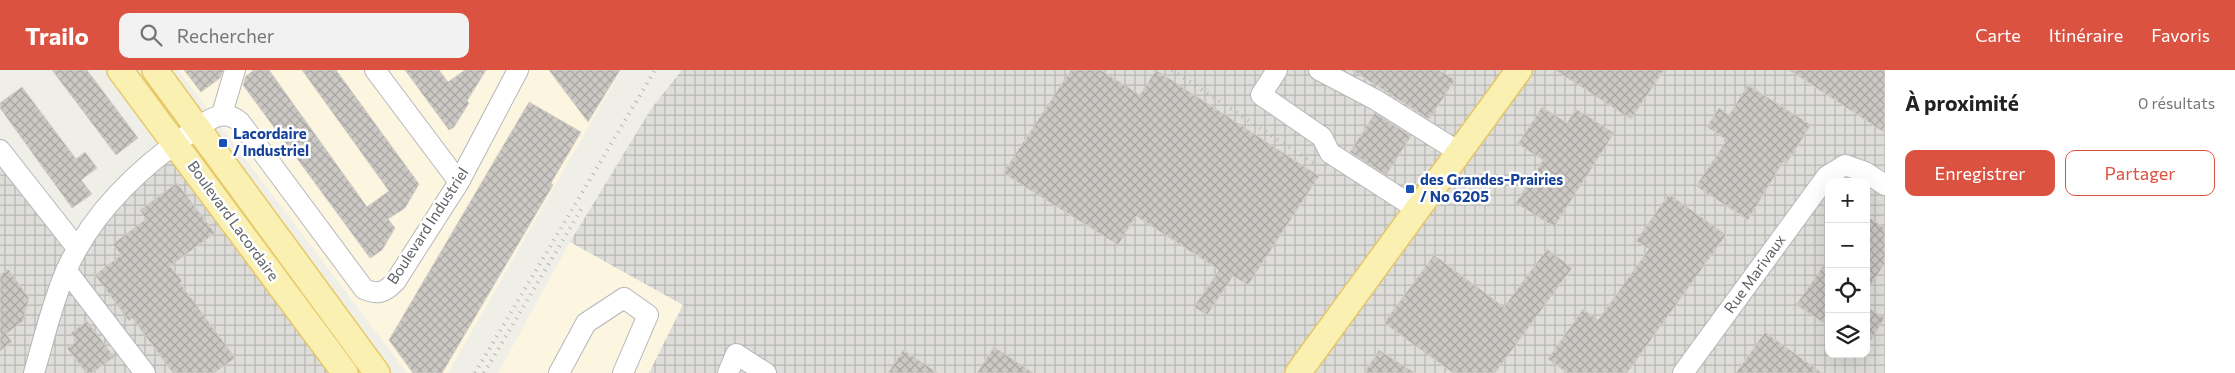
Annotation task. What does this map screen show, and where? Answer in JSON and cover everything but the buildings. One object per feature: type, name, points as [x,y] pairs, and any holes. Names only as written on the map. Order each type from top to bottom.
[{"type":"main road","name":"Boulevard Lacordaire","points":[[120,70],[345,373]]},
{"type":"main road","name":"Boulevard Lacordaire","points":[[155,70],[171,88],[197,128],[377,373]]},
{"type":"main road","points":[[1298,373],[1519,70]]},
{"type":"street","points":[[34,373],[53,306],[66,270],[77,248],[113,200],[160,154],[197,128],[222,114],[235,70]]},
{"type":"street","points":[[375,70],[458,182]]},
{"type":"street","name":"Boulevard Industriel","points":[[222,114],[235,118],[240,122],[364,289],[375,293],[386,291],[394,282],[458,182],[518,70]]},
{"type":"street","points":[[1277,70],[1262,95],[1322,137],[1330,154],[1417,209]]},
{"type":"street","points":[[1319,70],[1376,100],[1459,152]]},
{"type":"street","points":[[0,150],[77,248]]},
{"type":"street","name":"Rue Marivaux","points":[[1683,373],[1827,176],[1845,165],[1865,172],[1885,185]]},
{"type":"street","points":[[66,270],[145,373]]},
{"type":"street","points":[[559,373],[586,323],[624,298],[648,315],[623,373]]},
{"type":"street","points":[[728,373],[736,354],[766,373]]},
{"type":"shaded area","points":[[178,70],[621,70],[448,373],[407,373]]},
{"type":"shaded area","points":[[682,70],[1885,70],[1885,373],[649,373],[683,305],[570,242],[651,109]]},
{"type":"shaded area","points":[[175,143],[345,373],[0,373],[0,150],[77,248]]},
{"type":"shaded area","points":[[570,242],[683,305],[649,373],[498,373]]},
{"type":"railway","points":[[475,373],[655,70]]},
{"type":"railway","points":[[1172,70],[1313,163]]},
{"type":"railway","points":[[484,373],[582,208]]},
{"type":"place","name":"Lacordaire / Industriel","points":[[223,143]]},
{"type":"place","name":"des Grandes-Prairies / No 6205","points":[[1410,189]]}]
